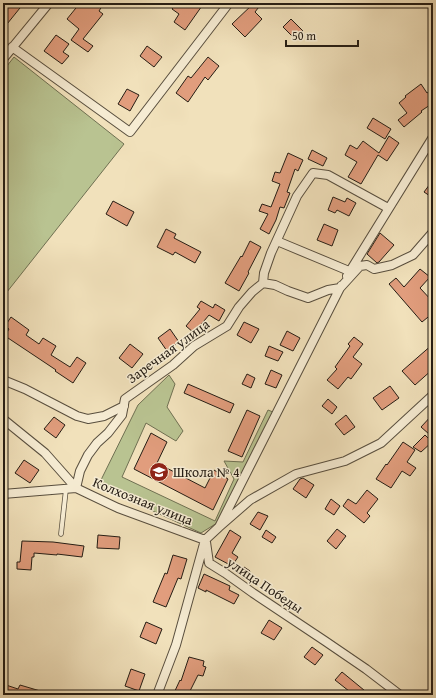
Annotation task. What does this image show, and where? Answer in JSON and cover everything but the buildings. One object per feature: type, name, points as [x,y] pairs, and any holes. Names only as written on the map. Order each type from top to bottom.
[{"type":"street","points":[[3,59],[49,3]]},
{"type":"street","points":[[12,47],[130,132],[229,3]]},
{"type":"street","points":[[219,526],[349,271],[433,137]]},
{"type":"street","points":[[388,208],[328,175],[313,172],[297,196],[276,241],[264,273],[263,283],[275,285],[308,298],[328,290],[340,288],[360,266],[368,265],[374,269],[392,265],[413,255],[433,232]]},
{"type":"street","points":[[276,241],[349,271]]},
{"type":"street","name":"Заречная улица","points":[[76,488],[80,471],[88,455],[122,415],[125,399],[173,365],[194,346],[226,326],[252,292],[263,283]]},
{"type":"street","points":[[3,380],[25,389],[77,416],[88,419],[104,416],[124,406]]},
{"type":"street","points":[[157,695],[176,645],[205,540],[250,500],[296,474],[345,461],[381,443],[433,394]]},
{"type":"street","name":"Колхозная улица","points":[[3,419],[45,453],[76,488],[118,508],[205,540]]},
{"type":"street","points":[[3,494],[76,488]]},
{"type":"street","name":"улица Победы","points":[[205,540],[210,563],[253,594],[339,650],[400,695]]},
{"type":"lane","points":[[61,534],[66,488]]},
{"type":"green space","points":[[14,57],[124,144],[3,297],[3,71]]},
{"type":"green space","points":[[169,375],[175,384],[167,407],[183,431],[176,441],[146,423],[122,477],[215,521],[234,479],[224,461],[243,462],[268,410],[273,412],[217,523],[201,533],[98,486],[138,405]]},
{"type":"place","name":"Школа № 4","points":[[159,472]]}]
